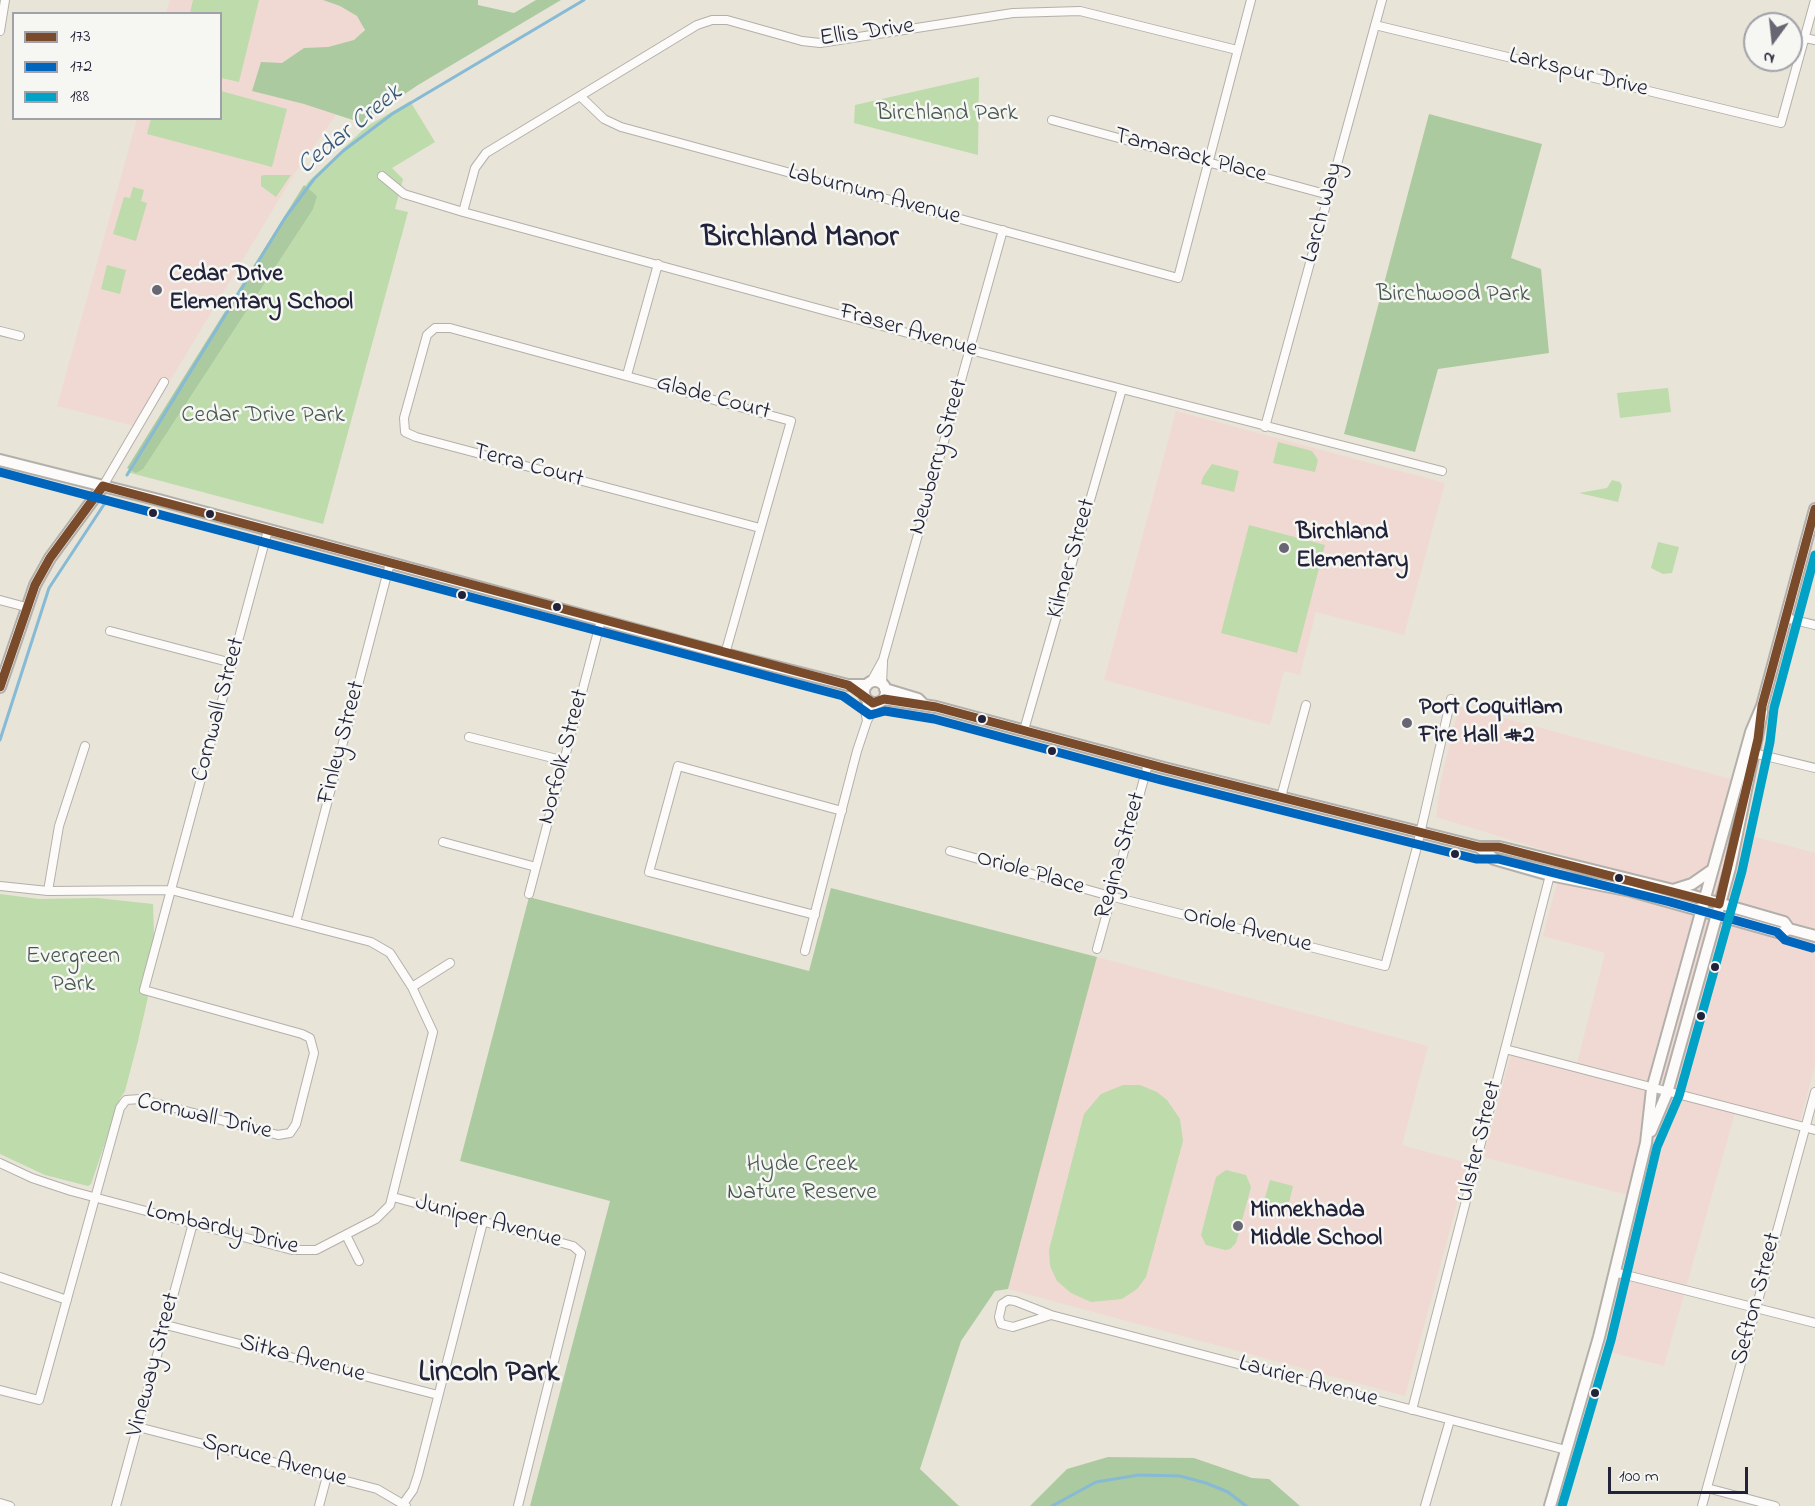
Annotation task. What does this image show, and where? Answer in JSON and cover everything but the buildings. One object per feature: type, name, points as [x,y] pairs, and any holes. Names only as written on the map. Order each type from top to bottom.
[{"type":"main road","points":[[0,460],[875,692],[916,705],[923,704],[1148,764],[1479,847],[1499,847],[1673,890],[1703,905]]},
{"type":"main road","points":[[0,687],[34,585],[50,558],[103,486]]},
{"type":"main road","points":[[1646,1143],[1667,1093],[1718,909],[1750,753],[1815,509]]},
{"type":"main road","points":[[1550,1506],[1599,1336],[1646,1143],[1652,1089],[1712,870],[1750,753]]},
{"type":"main road","points":[[1479,847],[1494,859],[1550,874],[1703,905],[1780,933],[1789,929],[1815,936]]},
{"type":"main road","points":[[1673,890],[1692,884],[1712,870]]},
{"type":"street","points":[[0,32],[5,0]]},
{"type":"street","points":[[1207,161],[1251,0]]},
{"type":"street","name":"Larch Way","points":[[1265,427],[1382,0]]},
{"type":"street","points":[[1815,0],[1805,38],[1815,40]]},
{"type":"street","name":"Ellis Drive","points":[[463,212],[475,168],[482,157],[697,25],[719,19],[802,41],[820,43],[1013,13],[1080,11],[1237,50]]},
{"type":"street","name":"Larkspur Drive","points":[[1375,25],[1781,123],[1805,38]]},
{"type":"street","name":"Laburnum Avenue","points":[[580,96],[604,119],[621,127],[1178,278],[1207,161]]},
{"type":"street","name":"Tamarack Place","points":[[1052,120],[1329,195]]},
{"type":"street","name":"Fraser Avenue","points":[[382,176],[404,194],[463,212],[970,350],[1442,471]]},
{"type":"street","name":"Newberry Street","points":[[805,951],[883,660],[1003,230]]},
{"type":"street","points":[[627,375],[658,264]]},
{"type":"street","name":"Glade Court","points":[[435,328],[450,328],[791,421],[725,654]]},
{"type":"street","name":"Terra Court","points":[[435,328],[428,335],[404,418],[405,432],[416,437],[760,528]]},
{"type":"street","points":[[0,331],[20,336]]},
{"type":"street","points":[[103,486],[164,382]]},
{"type":"street","name":"Kilmer Street","points":[[1024,730],[1122,389]]},
{"type":"street","name":"Cornwall Street","points":[[171,890],[268,530]]},
{"type":"street","name":"Finley Street","points":[[296,922],[390,563]]},
{"type":"street","points":[[0,600],[26,607]]},
{"type":"street","points":[[1786,618],[1815,625]]},
{"type":"street","name":"Norfolk Street","points":[[529,894],[601,620]]},
{"type":"street","points":[[110,631],[232,663]]},
{"type":"street","points":[[1420,831],[1451,699]]},
{"type":"street","points":[[1281,797],[1306,705]]},
{"type":"street","points":[[469,737],[565,761]]},
{"type":"street","points":[[48,891],[58,826],[85,746]]},
{"type":"street","points":[[1750,753],[1815,768]]},
{"type":"street","name":"Regina Street","points":[[1097,949],[1148,764]]},
{"type":"street","points":[[815,915],[649,872],[678,766],[842,811]]},
{"type":"street","name":"Oriole Avenue","points":[[1110,896],[1385,966],[1420,831]]},
{"type":"street","points":[[443,842],[536,867]]},
{"type":"street","name":"Oriole Place","points":[[950,851],[1110,896]]},
{"type":"street","name":"Ulster Street","points":[[1412,1410],[1550,874]]},
{"type":"street","name":"Lombardy Drive","points":[[0,886],[48,891],[171,890],[382,946],[390,953],[412,987],[431,1022],[433,1040],[393,1197],[381,1215],[316,1250],[300,1251],[95,1198],[44,1183],[0,1162]]},
{"type":"street","name":"Cornwall Drive","points":[[0,1390],[39,1400],[120,1108],[126,1100],[140,1099],[278,1135],[286,1135],[296,1124],[314,1053],[312,1041],[302,1034],[144,990],[171,890]]},
{"type":"street","points":[[412,987],[450,963]]},
{"type":"street","points":[[1505,1049],[1815,1130]]},
{"type":"street","name":"Sefton Street","points":[[1702,1506],[1815,1092]]},
{"type":"street","name":"Juniper Avenue","points":[[393,1197],[573,1246],[581,1253],[518,1506]]},
{"type":"street","points":[[404,1505],[413,1490],[418,1475],[483,1222]]},
{"type":"street","name":"Vineway Street","points":[[116,1506],[193,1223]]},
{"type":"street","points":[[346,1235],[359,1261]]},
{"type":"street","points":[[1614,1272],[1815,1323]]},
{"type":"street","points":[[0,1277],[68,1300]]},
{"type":"street","name":"Laurier Avenue","points":[[1051,1315],[1013,1328],[1001,1324],[999,1317],[1002,1304],[1010,1300],[1051,1315],[1566,1450]]},
{"type":"street","name":"Sitka Avenue","points":[[166,1325],[438,1395]]},
{"type":"street","points":[[1425,1506],[1449,1420]]},
{"type":"street","name":"Spruce Avenue","points":[[138,1427],[377,1489],[404,1505]]},
{"type":"street","points":[[319,1506],[327,1476]]},
{"type":"street","points":[[1707,1488],[1775,1506]]},
{"type":"street","points":[[0,1503],[10,1506]]},
{"type":"shaded area","name":"Cedar Drive Elementary School","points":[[170,0],[370,0],[346,101],[295,173],[142,428],[57,406],[137,120],[222,120],[222,12],[166,12]]},
{"type":"shaded area","name":"Birchland Elementary","points":[[1176,411],[1445,483],[1404,635],[1316,612],[1300,675],[1284,671],[1270,725],[1104,680]]},
{"type":"shaded area","points":[[1459,706],[1731,779],[1719,827],[1815,853],[1815,1065],[1798,1129],[1735,1113],[1664,1366],[1598,1349],[1639,1198],[1483,1157],[1512,1051],[1576,1067],[1605,953],[1543,936],[1564,856],[1436,817],[1441,780]]},
{"type":"shaded area","name":"Minnekhada Middle School","points":[[1097,957],[1428,1046],[1402,1145],[1468,1163],[1405,1396],[1008,1289]]},
{"type":"green space","points":[[193,0],[259,0],[239,82],[222,78],[222,12],[190,12]]},
{"type":"green space","points":[[323,0],[478,0],[478,5],[514,13],[536,0],[561,0],[418,85],[362,123],[304,104],[252,91],[261,62],[282,63],[304,48],[328,47],[354,40],[365,30],[357,16],[340,6]]},
{"type":"green space","name":"Birchland Park","points":[[979,77],[978,155],[854,123],[855,105]]},
{"type":"green space","points":[[222,91],[287,109],[272,167],[147,134],[151,120],[222,120]]},
{"type":"green space","name":"Cedar Drive Park","points":[[410,101],[435,142],[392,168],[403,179],[395,209],[408,212],[323,524],[127,472],[308,182],[366,127]]},
{"type":"green space","name":"Birchwood Park","points":[[1429,114],[1542,144],[1511,258],[1541,269],[1549,353],[1438,369],[1415,452],[1344,434]]},
{"type":"green space","points":[[291,175],[276,197],[261,186],[261,176]]},
{"type":"green space","points":[[304,185],[317,196],[313,209],[143,469],[136,473],[127,468]]},
{"type":"green space","points":[[133,187],[144,190],[141,201],[147,203],[136,241],[113,234],[124,197],[130,198]]},
{"type":"green space","points":[[107,265],[126,270],[120,294],[101,289]]},
{"type":"green space","points":[[1668,388],[1671,412],[1620,418],[1617,393]]},
{"type":"green space","points":[[1278,442],[1312,451],[1318,460],[1315,472],[1273,463]]},
{"type":"green space","points":[[1212,464],[1239,471],[1234,492],[1201,484]]},
{"type":"green space","points":[[1612,480],[1620,482],[1622,486],[1618,502],[1579,493],[1607,488]]},
{"type":"green space","points":[[1249,525],[1325,545],[1297,653],[1221,633]]},
{"type":"green space","points":[[1658,542],[1679,547],[1672,573],[1663,574],[1651,568]]},
{"type":"green space","name":"Hyde Creek Nature Reserve","points":[[831,888],[1097,957],[1008,1289],[995,1291],[961,1341],[920,1469],[959,1506],[530,1506],[610,1201],[460,1161],[529,897],[809,971]]},
{"type":"green space","name":"Evergreen Park","points":[[0,894],[39,899],[97,898],[153,904],[154,937],[144,990],[148,997],[138,1041],[125,1091],[120,1099],[91,1184],[88,1186],[45,1175],[0,1154]]},
{"type":"green space","points":[[1123,1085],[1140,1085],[1157,1092],[1167,1100],[1180,1119],[1183,1141],[1146,1277],[1137,1289],[1122,1299],[1091,1302],[1071,1293],[1057,1281],[1050,1266],[1049,1250],[1084,1114],[1101,1094]]},
{"type":"green space","points":[[1226,1170],[1246,1175],[1251,1187],[1236,1243],[1230,1249],[1225,1250],[1206,1245],[1201,1235],[1216,1177]]},
{"type":"green space","points":[[1270,1180],[1293,1186],[1288,1207],[1264,1201]]},
{"type":"green space","points":[[1108,1457],[1194,1458],[1252,1478],[1269,1479],[1300,1506],[1030,1506],[1067,1469]]},
{"type":"waterway","name":"Cedar Creek","points":[[127,475],[285,218],[314,179],[343,151],[392,114],[584,0]]},
{"type":"waterway","name":"Cedar Creek","points":[[0,740],[49,588],[105,503]]},
{"type":"waterway","points":[[1052,1506],[1096,1482],[1139,1475],[1180,1476],[1206,1483],[1228,1492],[1246,1506]]},
{"type":"transit line","name":"172","points":[[0,472],[843,696],[870,715],[885,711],[934,719],[1161,780],[1476,859],[1498,859],[1670,902],[1777,932],[1785,940],[1812,948]]},
{"type":"transit line","name":"173","points":[[103,486],[848,685],[873,703],[884,699],[936,707],[1164,768],[1479,847],[1499,847],[1719,904],[1758,739],[1762,706],[1815,509]]},
{"type":"transit line","name":"173","points":[[0,687],[35,585],[50,558],[103,486]]},
{"type":"transit line","name":"188","points":[[1562,1506],[1611,1340],[1657,1147],[1679,1096],[1742,871],[1770,742],[1774,708],[1815,555]]},
{"type":"place","name":"Cedar Drive Elementary School","points":[[157,290]]},
{"type":"place","name":"Birchland Elementary","points":[[1284,548]]},
{"type":"place","name":"Port Coquitlam Fire Hall #2","points":[[1407,723]]},
{"type":"place","name":"Minnekhada Middle School","points":[[1238,1226]]},
{"type":"district","name":"Birchland Manor","points":[[800,240]]},
{"type":"district","name":"Lincoln Park","points":[[489,1375]]}]
